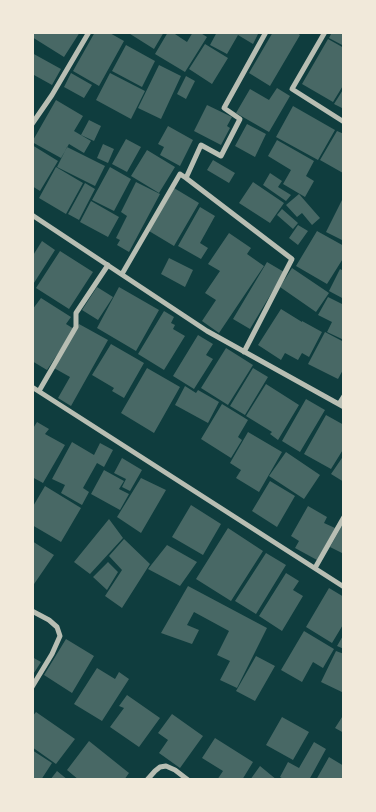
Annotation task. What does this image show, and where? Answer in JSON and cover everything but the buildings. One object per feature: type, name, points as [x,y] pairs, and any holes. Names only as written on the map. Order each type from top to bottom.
[{"type":"street","points":[[32,124],[52,95],[89,32]]},
{"type":"street","points":[[186,178],[201,146],[221,156],[240,119],[224,108],[266,32]]},
{"type":"street","points":[[325,32],[292,89],[344,122]]},
{"type":"street","points":[[122,274],[180,174],[292,259],[244,352]]},
{"type":"street","points":[[32,215],[207,331],[341,406],[344,396]]},
{"type":"street","points":[[39,391],[76,327],[76,313],[108,265]]},
{"type":"street","points":[[32,387],[344,587]]},
{"type":"street","points":[[315,568],[344,517]]},
{"type":"street","points":[[32,611],[49,620],[57,627],[60,636],[52,654],[32,687]]},
{"type":"street","points":[[148,780],[154,771],[166,766],[188,780]]}]
